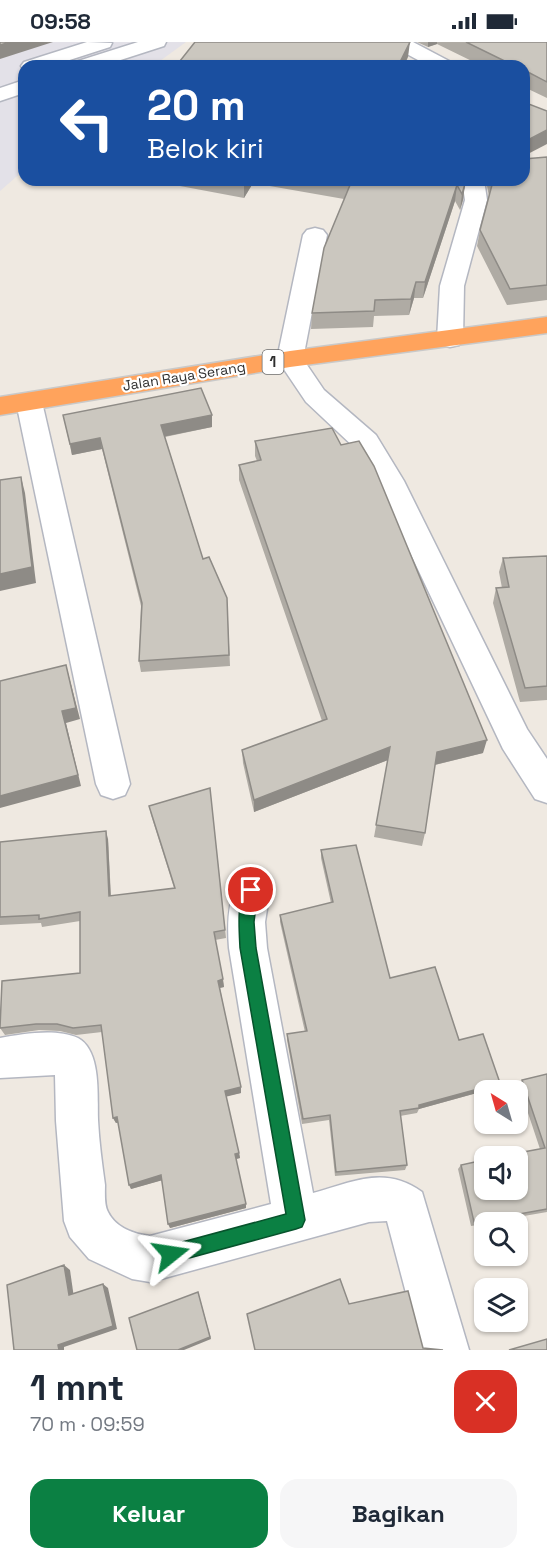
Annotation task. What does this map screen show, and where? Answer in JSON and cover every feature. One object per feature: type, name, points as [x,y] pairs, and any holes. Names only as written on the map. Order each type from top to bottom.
[{"type":"highway","name":"Jalan Raya Serang","points":[[14,404],[290,359],[547,325]]},
{"type":"street","points":[[49,60],[104,42]]},
{"type":"street","points":[[101,60],[157,42]]},
{"type":"street","points":[[399,42],[433,60]]},
{"type":"street","points":[[0,76],[18,70]]},
{"type":"street","points":[[0,94],[18,88]]},
{"type":"street","points":[[450,339],[452,286],[476,200],[474,186]]},
{"type":"street","points":[[315,235],[290,359],[315,396],[366,442],[394,488],[515,739],[547,788]]},
{"type":"street","points":[[14,404],[113,784]]},
{"type":"street","points":[[251,890],[246,922],[248,948],[296,1220]]},
{"type":"street","points":[[0,1058],[66,1054],[75,1064],[78,1085],[77,1121],[86,1221],[105,1243],[132,1256],[150,1259],[369,1200],[393,1199],[406,1208],[445,1350]]},
{"type":"shaded area","points":[[0,42],[186,42],[161,60],[18,60],[18,175],[0,191]]},
{"type":"building","points":[[195,42],[410,42],[401,60],[181,60]]},
{"type":"building","points":[[466,42],[547,42],[547,82],[530,73],[530,60],[503,60]]},
{"type":"building","points":[[530,105],[547,111],[547,130],[530,139]]},
{"type":"building","points":[[547,157],[547,285],[510,289],[480,230],[492,186],[530,186],[530,158]]},
{"type":"building","points":[[350,186],[457,186],[425,282],[416,282],[411,299],[375,300],[374,311],[312,313],[324,248]]},
{"type":"building","points":[[458,186],[464,186],[462,194]]},
{"type":"building","points":[[201,388],[212,415],[161,425],[203,559],[209,557],[227,598],[229,655],[139,661],[142,603],[100,438],[70,444],[63,415]]},
{"type":"building","points":[[332,428],[341,445],[359,441],[374,466],[487,740],[437,752],[425,833],[376,825],[390,747],[254,800],[242,750],[327,719],[239,465],[261,460],[255,441]]},
{"type":"building","points":[[21,477],[32,567],[0,574],[0,480]]},
{"type":"building","points":[[547,556],[547,686],[525,688],[496,588],[509,587],[503,558]]},
{"type":"building","points":[[66,665],[76,708],[62,711],[78,775],[0,796],[0,681]]},
{"type":"building","points":[[210,788],[225,930],[214,932],[223,979],[218,981],[241,1087],[225,1091],[239,1153],[235,1154],[246,1204],[168,1224],[161,1175],[129,1185],[117,1117],[113,1118],[101,1025],[73,1028],[57,1024],[36,1024],[0,1028],[2,981],[80,973],[80,912],[39,919],[39,915],[0,917],[0,842],[106,831],[109,896],[175,888],[149,806]]},
{"type":"building","points":[[356,845],[390,978],[435,967],[459,1040],[483,1034],[499,1080],[474,1080],[474,1090],[419,1105],[419,1108],[400,1111],[407,1165],[336,1172],[330,1115],[303,1119],[287,1034],[307,1031],[280,915],[333,902],[321,850]]},
{"type":"building","points":[[547,1074],[547,1209],[528,1212],[474,1212],[474,1222],[461,1165],[474,1162],[474,1200],[528,1200],[528,1151],[545,1148],[528,1098],[528,1080],[522,1080]]},
{"type":"building","points":[[64,1265],[69,1295],[103,1284],[113,1326],[58,1345],[59,1350],[14,1350],[7,1285]]},
{"type":"building","points":[[340,1279],[349,1304],[408,1291],[423,1348],[443,1350],[255,1350],[247,1314]]},
{"type":"building","points":[[198,1292],[210,1337],[178,1350],[137,1350],[129,1318]]},
{"type":"building","points":[[547,1339],[547,1350],[509,1350]]},
{"type":"route","points":[[171,1254],[296,1220],[248,948],[246,922],[251,890]]}]
